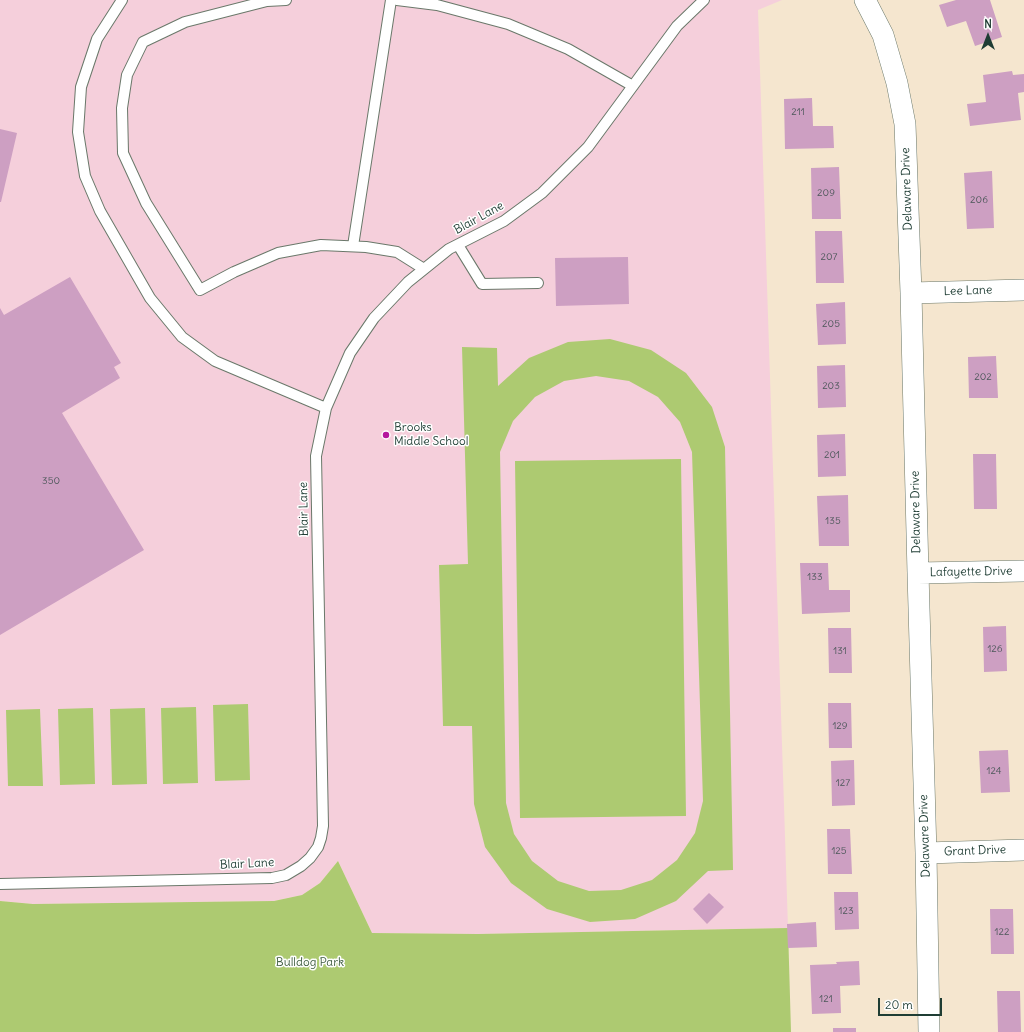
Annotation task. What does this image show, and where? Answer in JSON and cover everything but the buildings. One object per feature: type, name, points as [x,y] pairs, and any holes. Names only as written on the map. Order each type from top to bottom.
[{"type":"street","name":"Delaware Drive","points":[[865,0],[883,35],[897,83],[905,124],[911,293],[930,1032]]},
{"type":"street","name":"Lee Lane","points":[[911,293],[1024,290]]},
{"type":"street","name":"Lafayette Drive","points":[[918,573],[1024,570]]},
{"type":"street","name":"Grant Drive","points":[[926,853],[1024,850]]},
{"type":"lane","points":[[122,0],[97,39],[81,87],[78,132],[85,176],[100,211],[150,298],[182,337],[215,361],[326,408]]},
{"type":"lane","points":[[286,0],[267,1],[185,22],[143,42],[127,75],[122,108],[123,153],[146,203],[200,290],[234,272],[278,253],[321,245],[366,247],[397,252],[424,269]]},
{"type":"lane","points":[[353,246],[390,0]]},
{"type":"lane","points":[[397,0],[437,5],[508,24],[568,49],[632,86]]},
{"type":"lane","name":"Blair Lane","points":[[0,884],[272,878],[286,874],[301,866],[310,858],[318,847],[323,826],[316,456],[326,408],[350,353],[374,318],[408,282],[449,249],[504,221],[542,193],[588,147],[677,26],[704,0]]},
{"type":"lane","points":[[458,245],[482,284],[538,283]]},
{"type":"shaded area","name":"Brooks Middle School","points":[[0,0],[782,0],[758,10],[788,928],[478,934],[372,933],[338,861],[320,883],[302,895],[274,901],[33,904],[0,901]]},
{"type":"green space","points":[[610,339],[651,350],[686,373],[712,407],[725,447],[733,870],[708,871],[676,901],[635,919],[590,922],[547,909],[511,883],[485,847],[474,804],[472,726],[443,726],[439,565],[468,564],[462,347],[497,348],[498,386],[529,358],[568,342]],"holes":[[[596,376],[629,381],[658,397],[680,422],[692,452],[703,801],[695,833],[677,860],[652,880],[621,890],[589,891],[558,881],[532,861],[514,834],[506,803],[500,452],[513,421],[535,397],[564,381]]]},
{"type":"green space","points":[[681,459],[686,816],[520,818],[515,461]]},
{"type":"green space","points":[[248,704],[250,780],[215,781],[213,705]]},
{"type":"green space","points":[[196,707],[198,783],[163,784],[161,708]]},
{"type":"green space","points":[[93,708],[95,784],[60,785],[58,709]]},
{"type":"green space","points":[[145,708],[147,784],[112,785],[110,709]]},
{"type":"green space","points":[[40,709],[43,786],[8,786],[6,710]]},
{"type":"green space","name":"Bulldog Park","points":[[338,861],[372,933],[478,934],[788,928],[791,1032],[0,1032],[0,901],[33,904],[274,901],[302,895],[320,883]]},
{"type":"place","name":"Brooks Middle School","points":[[386,435]]}]
